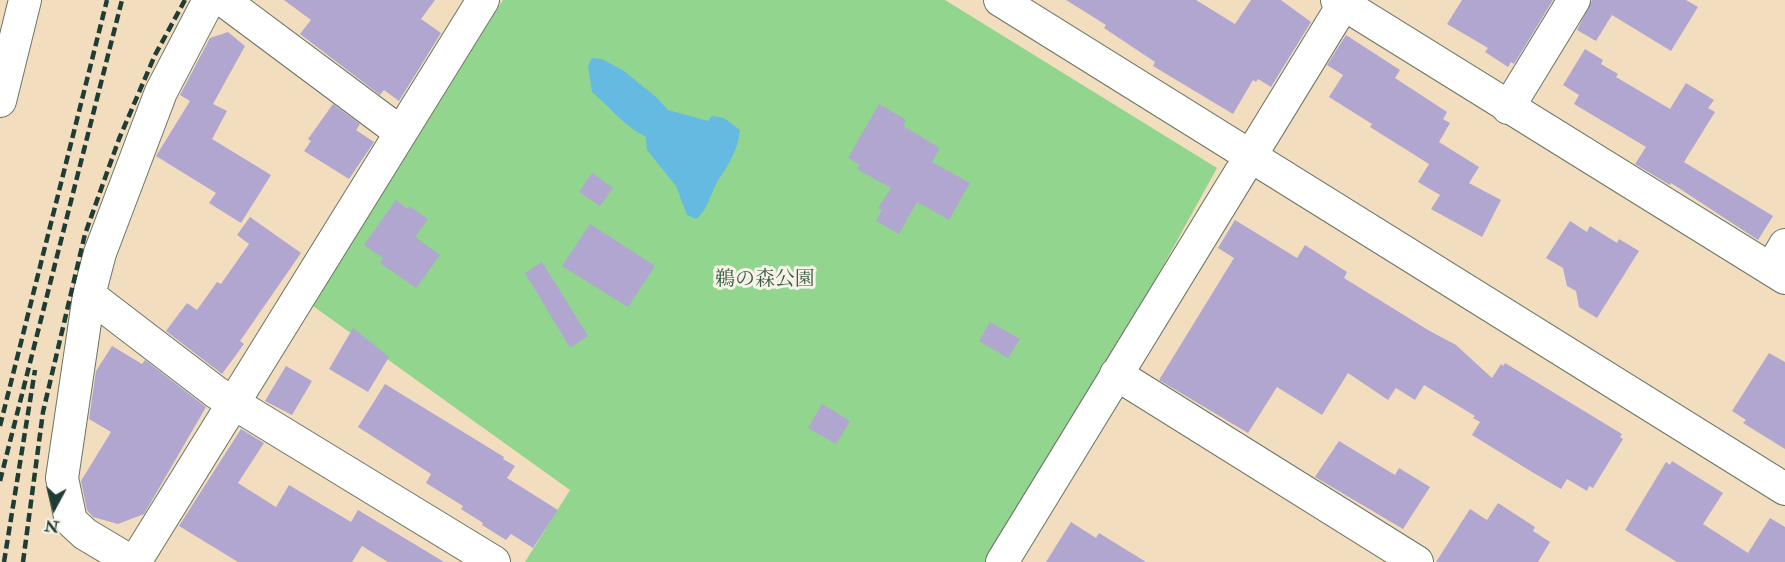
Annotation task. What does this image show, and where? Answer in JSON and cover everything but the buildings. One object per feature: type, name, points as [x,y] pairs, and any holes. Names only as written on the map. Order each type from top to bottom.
[{"type":"street","points":[[0,101],[25,0]]},
{"type":"street","points":[[209,0],[161,92],[100,253],[89,295],[62,478],[70,521],[87,548],[134,562],[483,0]]},
{"type":"street","points":[[223,0],[400,132]]},
{"type":"street","points":[[1000,0],[1785,489]]},
{"type":"street","points":[[1508,108],[1574,0]]},
{"type":"street","points":[[1002,562],[1251,156],[1342,1],[1508,108],[1780,264]]},
{"type":"street","points":[[89,295],[217,393],[494,562]]},
{"type":"street","points":[[1116,374],[1417,562]]},
{"type":"green space","name":"鵜の森公園","points":[[503,0],[945,0],[1217,168],[1108,366],[986,562],[525,562],[570,490],[313,306]]},
{"type":"water","points":[[592,58],[602,59],[624,71],[668,110],[708,121],[712,116],[724,118],[740,130],[732,158],[717,182],[706,207],[696,219],[687,215],[676,186],[647,150],[646,137],[624,122],[592,92],[588,66]]},
{"type":"railway","points":[[0,426],[107,0]]},
{"type":"railway","points":[[0,481],[122,0]]},
{"type":"railway","points":[[23,562],[43,412],[85,234],[119,139],[155,55],[185,0]]},
{"type":"railway","points":[[4,562],[35,370]]}]
